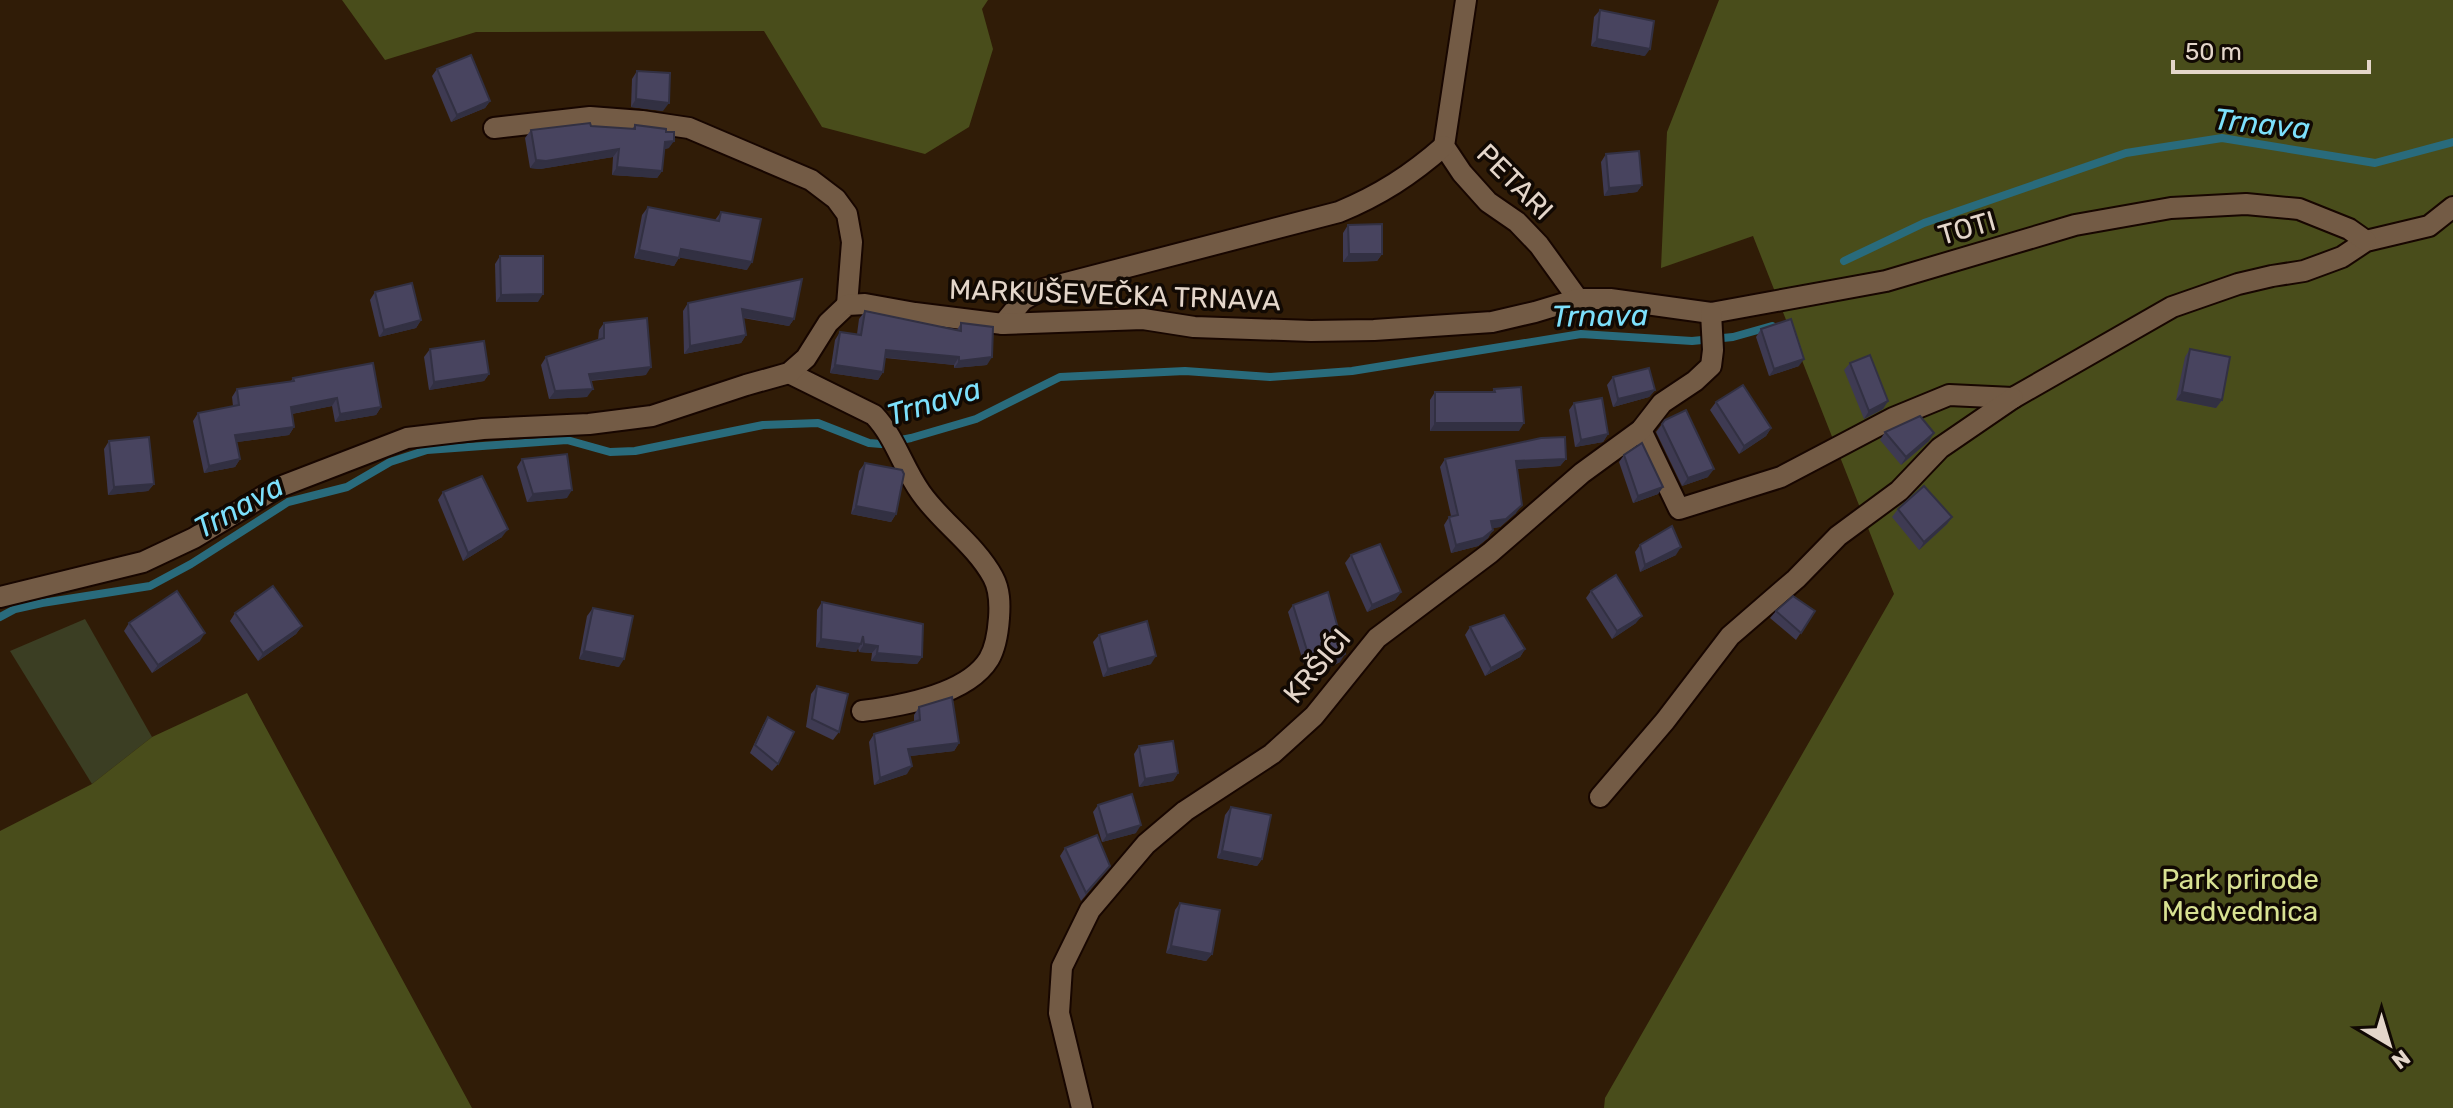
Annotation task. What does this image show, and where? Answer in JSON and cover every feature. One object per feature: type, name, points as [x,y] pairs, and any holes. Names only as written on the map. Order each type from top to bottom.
[{"type":"street","name":"PETARI","points":[[1466,0],[1444,146],[1462,173],[1488,202],[1517,222],[1539,245],[1578,299]]},
{"type":"street","points":[[0,597],[143,562],[194,538],[277,488],[407,438],[652,416],[789,373],[806,358],[828,323],[847,305],[852,242],[847,214],[836,199],[811,180],[689,128],[590,117],[494,128]]},
{"type":"street","points":[[1003,324],[1023,300],[1043,289],[1339,212],[1375,197],[1419,168],[1444,146]]},
{"type":"street","name":"TOTI","points":[[1578,299],[1610,299],[1712,332],[2075,225],[2171,208],[2246,204],[2299,209],[2349,229],[2366,241]]},
{"type":"street","points":[[1600,797],[1665,721],[1730,636],[1796,579],[1838,536],[1899,491],[1940,448],[2013,398],[2172,307],[2238,284],[2304,271],[2342,257],[2366,241],[2429,226],[2453,207]]},
{"type":"street","name":"MARKUŠEVEČKA TRNAVA","points":[[847,305],[865,304],[1003,324],[1143,319],[1194,327],[1311,331],[1492,322],[1578,299]]},
{"type":"street","name":"KRŠIĆI","points":[[1082,1108],[1059,1013],[1062,967],[1090,910],[1146,844],[1185,811],[1272,754],[1314,716],[1377,638],[1490,553],[1582,473],[1641,430],[1662,403],[1695,381],[1711,366],[1712,332]]},
{"type":"street","points":[[789,373],[874,415],[883,424],[922,494],[962,537],[993,577],[1000,598],[998,636],[988,661],[959,687],[862,711]]},
{"type":"street","points":[[1641,430],[1679,509],[1781,477],[1893,418],[1949,395],[2013,398]]},
{"type":"green space","points":[[342,0],[988,0],[982,9],[993,49],[969,127],[925,154],[822,127],[764,31],[476,32],[385,60]]},
{"type":"green space","name":"Park prirode Medvednica","points":[[1719,0],[2453,0],[2453,1108],[1604,1108],[1605,1098],[1894,594],[1753,236],[1661,268],[1667,132]]},
{"type":"green space","points":[[85,619],[152,737],[92,784],[10,651]]},
{"type":"green space","points":[[247,693],[472,1108],[0,1108],[0,831],[92,784],[152,737]]},
{"type":"building","points":[[1600,10],[1654,21],[1650,49],[1597,39]]},
{"type":"building","points":[[471,55],[490,101],[457,115],[437,69]]},
{"type":"building","points":[[637,71],[670,73],[669,103],[636,99]]},
{"type":"building","points":[[590,123],[591,126],[635,129],[635,125],[674,132],[674,141],[665,142],[662,171],[617,167],[619,149],[536,160],[531,130]]},
{"type":"building","points":[[1639,151],[1642,185],[1609,188],[1606,154]]},
{"type":"building","points":[[648,207],[719,221],[721,212],[761,219],[752,262],[681,249],[679,258],[639,250]]},
{"type":"building","points":[[1382,224],[1382,254],[1349,254],[1348,225]]},
{"type":"building","points":[[500,256],[543,256],[543,294],[501,295]]},
{"type":"building","points":[[802,279],[794,319],[742,309],[746,335],[690,346],[688,303]]},
{"type":"building","points":[[412,283],[421,320],[384,330],[375,292]]},
{"type":"building","points":[[865,311],[961,331],[961,323],[993,327],[992,357],[959,361],[959,357],[886,350],[883,372],[835,365],[840,332],[861,335]]},
{"type":"building","points":[[647,318],[651,367],[589,374],[593,389],[555,391],[546,357],[604,338],[604,323]]},
{"type":"building","points":[[1791,319],[1804,359],[1774,369],[1761,329]]},
{"type":"building","points":[[484,341],[489,374],[434,382],[430,349]]},
{"type":"building","points":[[2190,349],[2230,357],[2222,400],[2182,392]]},
{"type":"building","points":[[1870,355],[1888,401],[1869,411],[1850,363]]},
{"type":"building","points":[[373,363],[381,407],[340,414],[337,398],[291,407],[294,427],[235,435],[240,459],[209,466],[198,413],[239,405],[237,389],[294,381],[293,378]]},
{"type":"building","points":[[1649,368],[1655,390],[1618,399],[1613,377]]},
{"type":"building","points":[[1743,385],[1771,428],[1744,446],[1716,402]]},
{"type":"building","points":[[1521,387],[1524,423],[1435,423],[1435,392],[1495,392],[1494,389]]},
{"type":"building","points":[[1602,398],[1608,434],[1581,440],[1574,403]]},
{"type":"building","points":[[1686,410],[1714,469],[1688,478],[1662,424]]},
{"type":"building","points":[[1920,416],[1934,433],[1906,457],[1885,432]]},
{"type":"building","points":[[149,437],[154,484],[114,487],[109,441]]},
{"type":"building","points":[[1565,437],[1566,459],[1516,461],[1522,505],[1506,519],[1491,521],[1493,530],[1483,538],[1456,545],[1449,517],[1458,515],[1445,459],[1541,438]]},
{"type":"building","points":[[1642,443],[1663,487],[1638,496],[1624,455]]},
{"type":"building","points":[[567,454],[572,490],[533,494],[522,459]]},
{"type":"building","points":[[865,463],[902,470],[904,474],[896,514],[856,506]]},
{"type":"building","points":[[482,476],[508,529],[468,553],[443,492]]},
{"type":"building","points":[[1924,486],[1952,517],[1924,542],[1898,509]]},
{"type":"building","points":[[1672,526],[1681,547],[1645,565],[1640,545]]},
{"type":"building","points":[[1380,544],[1401,592],[1372,605],[1351,555]]},
{"type":"building","points":[[1616,575],[1642,616],[1617,631],[1591,591]]},
{"type":"building","points":[[273,586],[302,626],[263,653],[235,613]]},
{"type":"building","points":[[177,591],[205,633],[158,665],[129,623]]},
{"type":"building","points":[[1328,592],[1345,654],[1313,670],[1293,605]]},
{"type":"building","points":[[1793,596],[1815,611],[1801,633],[1776,611]]},
{"type":"building","points":[[822,602],[923,624],[922,657],[877,653],[878,646],[864,644],[863,636],[861,644],[821,639]]},
{"type":"building","points":[[593,608],[633,616],[624,659],[584,651]]},
{"type":"building","points":[[1504,615],[1525,649],[1491,668],[1470,627]]},
{"type":"building","points":[[1147,621],[1156,656],[1108,669],[1099,635]]},
{"type":"building","points":[[817,686],[848,694],[839,732],[812,719]]},
{"type":"building","points":[[952,697],[959,743],[908,749],[912,766],[880,778],[874,734],[920,720],[919,707]]},
{"type":"building","points":[[768,717],[794,732],[778,764],[755,745]]},
{"type":"building","points":[[1173,741],[1178,773],[1145,779],[1139,746]]},
{"type":"building","points":[[1132,794],[1141,825],[1107,835],[1098,805]]},
{"type":"building","points":[[1231,807],[1271,815],[1262,859],[1222,851]]},
{"type":"building","points":[[1097,835],[1110,866],[1086,893],[1065,848]]},
{"type":"building","points":[[1180,903],[1220,910],[1212,954],[1171,946]]},
{"type":"waterway","name":"Trnava","points":[[1844,261],[1924,223],[2126,153],[2222,138],[2375,163],[2453,142]]},
{"type":"waterway","name":"Trnava","points":[[0,617],[15,609],[42,603],[150,586],[191,564],[288,502],[347,487],[390,462],[427,450],[567,440],[610,452],[635,451],[763,425],[818,423],[869,443],[881,444],[976,419],[1060,377],[1185,371],[1270,377],[1352,371],[1581,334],[1692,341],[1733,337],[1772,326]]}]
